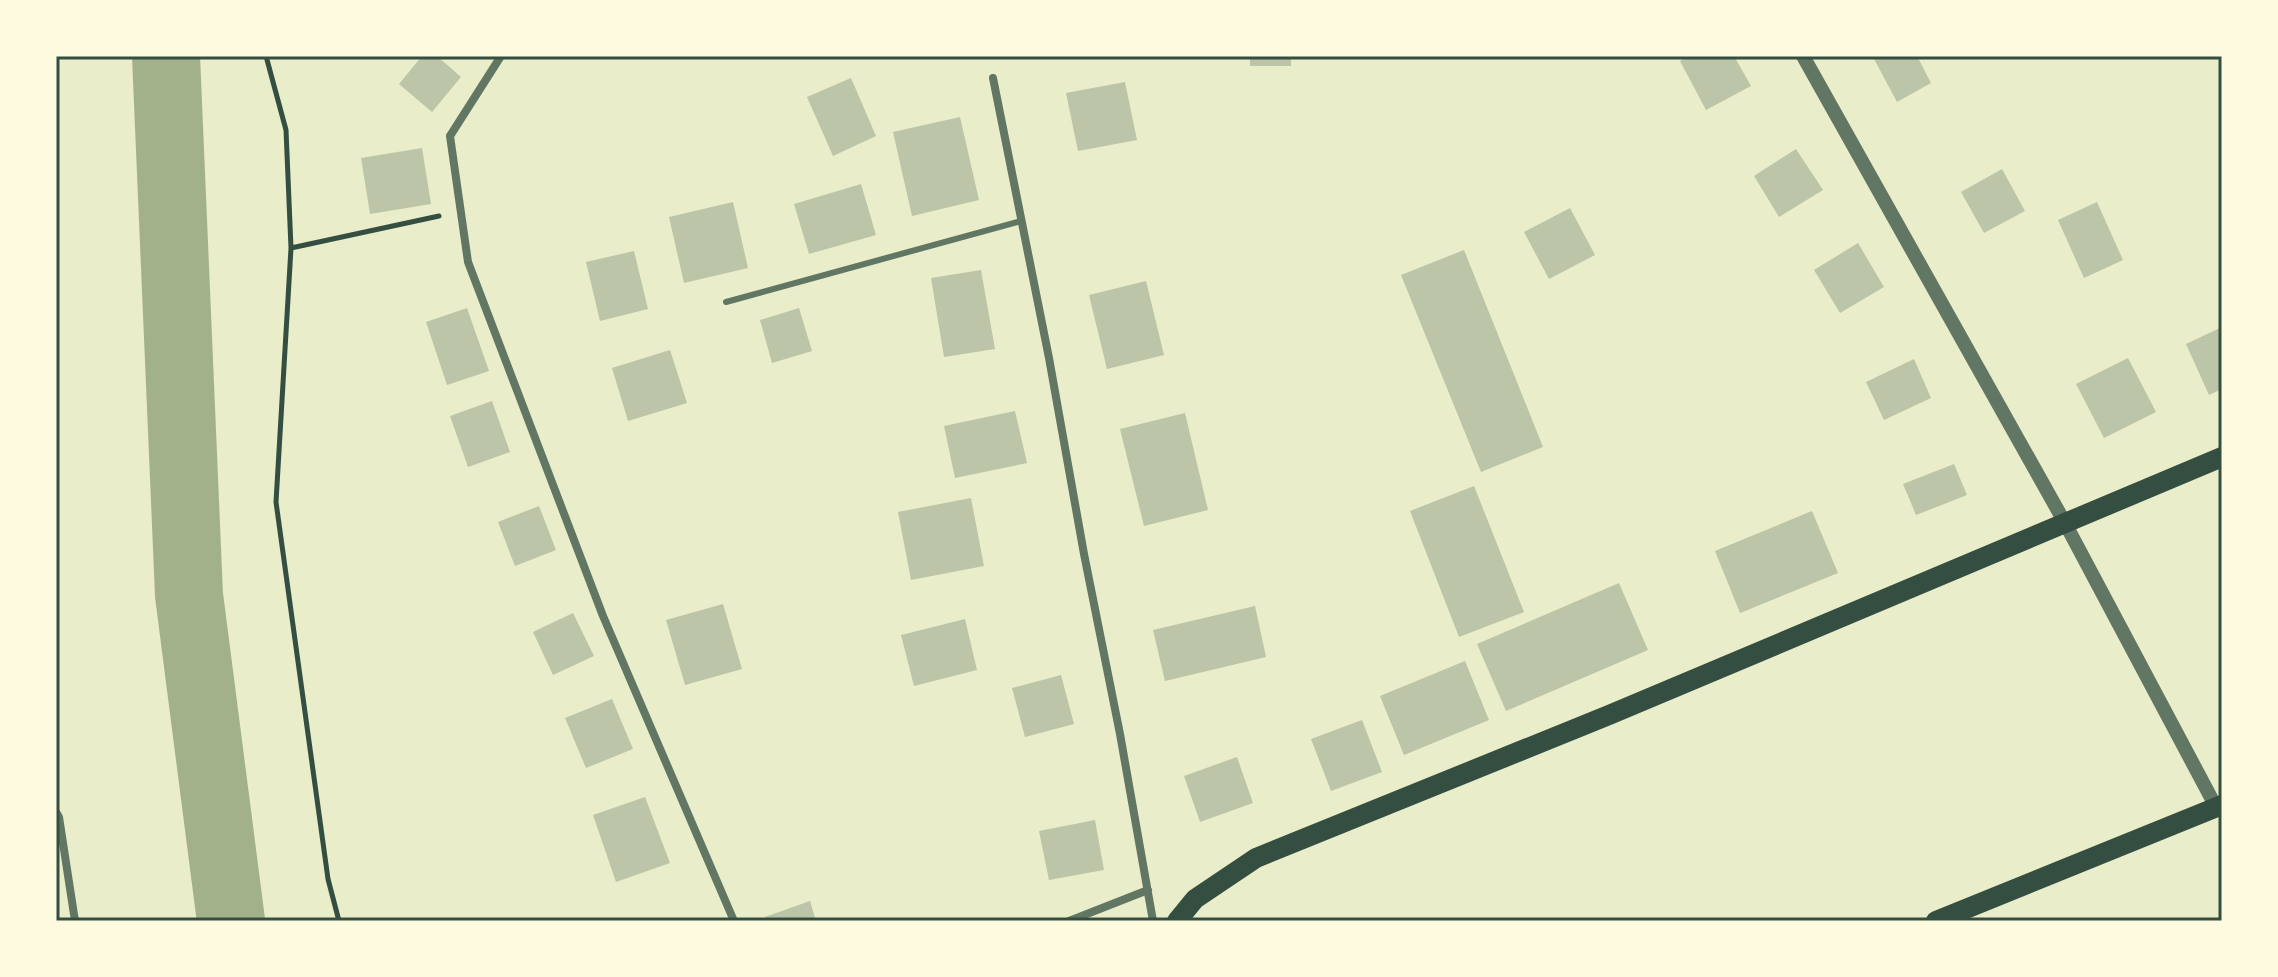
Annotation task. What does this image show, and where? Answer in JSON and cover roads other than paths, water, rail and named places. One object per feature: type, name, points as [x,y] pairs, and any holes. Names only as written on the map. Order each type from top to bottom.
[{"type":"main road","points":[[1177,921],[1195,899],[1256,858],[1609,715],[2222,457]]},
{"type":"main road","points":[[1936,921],[2219,806]]},
{"type":"street","points":[[501,56],[450,136],[468,262],[592,587],[734,921]]},
{"type":"street","points":[[1803,56],[2065,523],[2219,806]]},
{"type":"street","points":[[993,78],[1049,358],[1153,921]]},
{"type":"street","points":[[56,812],[75,921]]},
{"type":"street","points":[[1069,921],[1148,890]]},
{"type":"lane","points":[[726,302],[1021,221]]},
{"type":"waterway","points":[[166,56],[189,595],[231,921]]}]
